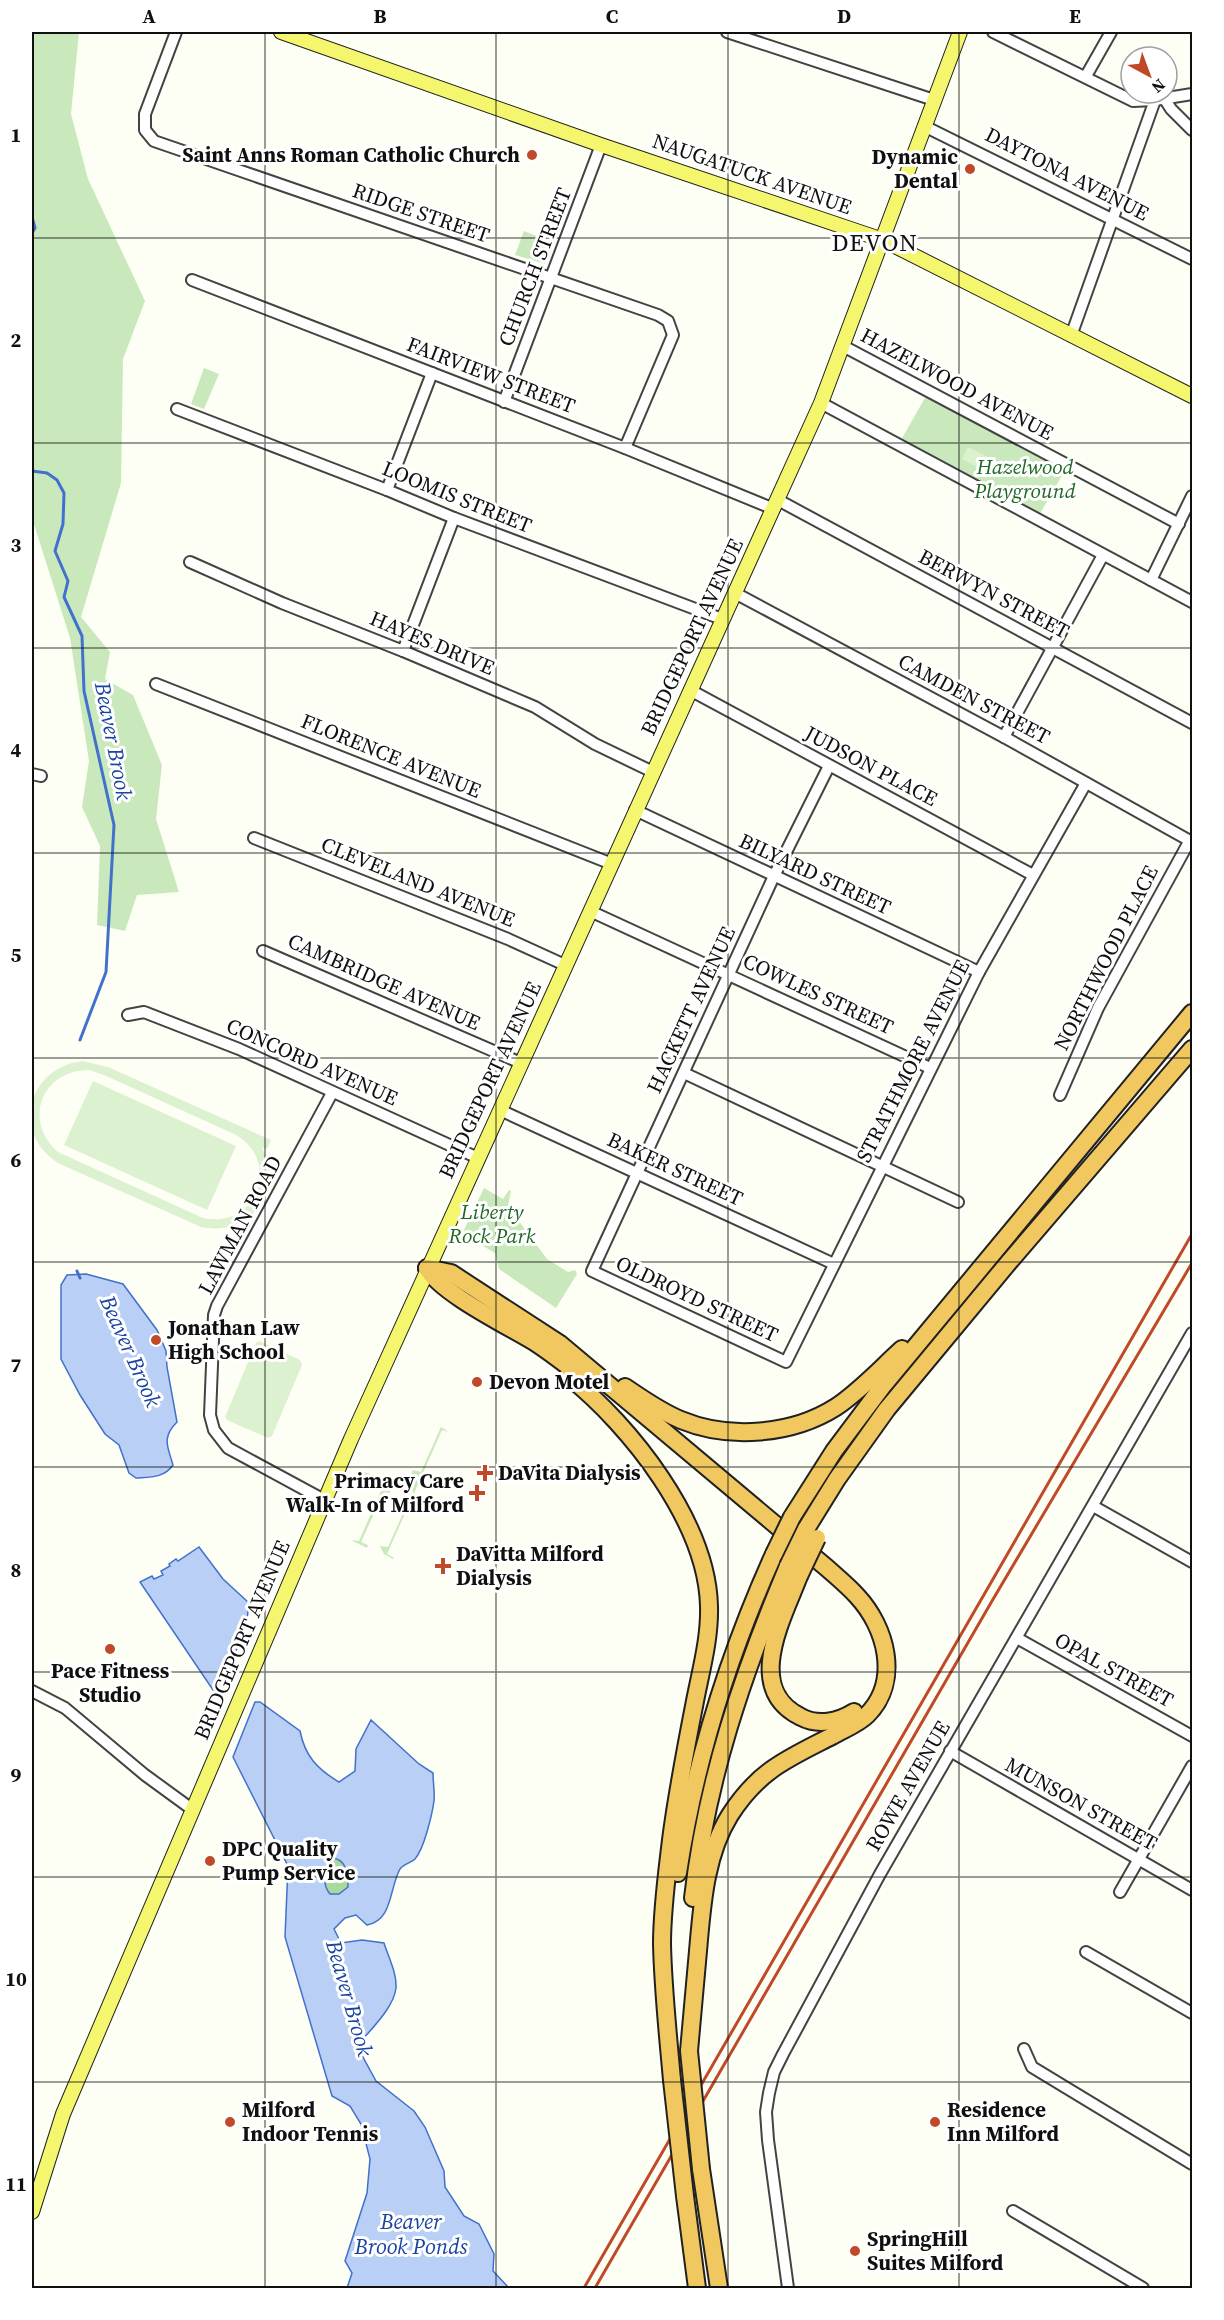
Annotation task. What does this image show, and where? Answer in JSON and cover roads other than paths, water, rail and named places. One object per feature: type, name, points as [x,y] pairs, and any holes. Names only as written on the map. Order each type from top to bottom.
[{"type":"highway","points":[[672,2080],[669,2014],[671,1943],[678,1874],[690,1804],[706,1736],[724,1680],[774,1554],[792,1517],[841,1442],[882,1387],[1192,1013]]},
{"type":"highway","points":[[719,2289],[701,2169],[689,2051],[689,1950],[696,1880],[707,1811],[733,1711],[766,1618],[812,1534],[837,1479],[887,1409],[1192,1049]]},
{"type":"highway","points":[[427,1268],[451,1273],[643,1399],[681,1420],[714,1428],[752,1432],[794,1425],[819,1416],[837,1406],[941,1315]]},
{"type":"highway","points":[[427,1268],[444,1287],[537,1344],[660,1437],[824,1576],[851,1603],[874,1640],[877,1672],[871,1693],[865,1702],[851,1714],[833,1721],[811,1721],[795,1714],[780,1700],[770,1680],[770,1661],[793,1571]]},
{"type":"highway","points":[[501,1324],[576,1382],[596,1400],[632,1441],[670,1492],[689,1527],[701,1558],[707,1588],[708,1624],[676,1802],[663,1906],[663,1978],[672,2080],[697,2289]]},
{"type":"highway","points":[[560,1344],[856,1595],[874,1620],[884,1645],[887,1671],[884,1685],[880,1696],[867,1715],[860,1721],[776,1765],[747,1791],[729,1816],[717,1841],[703,1902],[689,2051]]},
{"type":"highway","points":[[686,2202],[686,2289]]},
{"type":"highway","points":[[707,2208],[728,2289]]},
{"type":"main road","name":"NAUGATUCK AVENUE","points":[[281,32],[601,145],[883,240],[1192,396]]},
{"type":"main road","name":"BRIDGEPORT AVENUE","points":[[32,2212],[63,2114],[324,1500],[427,1268],[776,504],[820,402],[960,32]]},
{"type":"street","name":"RIDGE STREET","points":[[176,32],[146,114],[145,130],[148,136],[160,143],[658,315],[668,321],[673,335],[625,448]]},
{"type":"street","points":[[727,32],[934,100]]},
{"type":"street","points":[[993,32],[1119,94]]},
{"type":"street","points":[[1086,76],[1111,32]]},
{"type":"street","points":[[1071,336],[1158,105]]},
{"type":"street","points":[[1167,105],[1192,130]]},
{"type":"street","name":"DAYTONA AVENUE","points":[[924,126],[1192,260]]},
{"type":"street","name":"CHURCH STREET","points":[[504,402],[601,145]]},
{"type":"street","name":"FAIRVIEW STREET","points":[[192,280],[504,402],[776,504]]},
{"type":"street","name":"HAZELWOOD AVENUE","points":[[843,346],[1179,524]]},
{"type":"street","points":[[387,490],[432,373]]},
{"type":"street","points":[[820,402],[1192,603]]},
{"type":"street","name":"LOOMIS STREET","points":[[177,409],[454,518],[722,619]]},
{"type":"street","points":[[1151,580],[1192,496]]},
{"type":"street","name":"BERWYN STREET","points":[[776,504],[1052,647],[1192,723]]},
{"type":"street","points":[[403,651],[454,518]]},
{"type":"street","points":[[1004,737],[1103,555]]},
{"type":"street","name":"HAYES DRIVE","points":[[190,562],[282,603],[535,707],[595,744],[653,772]]},
{"type":"street","name":"CAMDEN STREET","points":[[735,593],[1004,737],[1191,841]]},
{"type":"street","name":"FLORENCE AVENUE","points":[[156,684],[612,864]]},
{"type":"street","name":"JUDSON PLACE","points":[[690,690],[1033,875]]},
{"type":"street","name":"HACKETT AVENUE","points":[[592,1271],[774,876],[829,766]]},
{"type":"street","name":"STRATHMORE AVENUE","points":[[786,1362],[979,972],[1086,783]]},
{"type":"street","name":"BILYARD STREET","points":[[635,810],[979,972]]},
{"type":"street","name":"CLEVELAND AVENUE","points":[[254,838],[508,939],[565,965]]},
{"type":"street","name":"NORTHWOOD PLACE","points":[[1060,1095],[1098,1008],[1191,841]]},
{"type":"street","name":"COWLES STREET","points":[[590,911],[930,1068]]},
{"type":"street","name":"CAMBRIDGE AVENUE","points":[[264,951],[521,1063]]},
{"type":"street","name":"CONCORD AVENUE","points":[[128,1015],[144,1012],[239,1049],[478,1158]]},
{"type":"street","points":[[684,1073],[958,1203]]},
{"type":"street","name":"LAWMAN ROAD","points":[[324,1500],[228,1448],[214,1430],[210,1415],[214,1315],[332,1093]]},
{"type":"street","name":"BAKER STREET","points":[[500,1110],[834,1264]]},
{"type":"street","name":"OLDROYD STREET","points":[[592,1271],[786,1362]]},
{"type":"street","name":"ROWE AVENUE","points":[[788,2289],[766,2112],[774,2072],[834,1955],[1192,1333]]},
{"type":"street","points":[[1093,1506],[1192,1562]]},
{"type":"street","name":"OPAL STREET","points":[[1017,1638],[1192,1736]]},
{"type":"street","points":[[32,1690],[65,1707],[145,1775],[193,1810]]},
{"type":"street","name":"MUNSON STREET","points":[[951,1751],[1192,1890]]},
{"type":"street","points":[[1120,1892],[1192,1766]]},
{"type":"street","points":[[1086,1952],[1192,2013]]},
{"type":"street","points":[[1024,2049],[1032,2067],[1192,2164]]},
{"type":"street","points":[[1013,2211],[1143,2289]]},
{"type":"water","points":[[86,1274],[123,1284],[157,1330],[166,1351],[177,1422],[167,1438],[173,1465],[161,1475],[136,1478],[129,1473],[119,1445],[105,1434],[80,1395],[61,1359],[61,1285],[67,1275]]},
{"type":"water","points":[[199,1547],[223,1579],[249,1603],[246,1627],[230,1665],[230,1682],[215,1693],[140,1582],[152,1576],[154,1579],[163,1575],[161,1571],[170,1566],[169,1564],[176,1559],[178,1561]]},
{"type":"water","name":"Beaver Brook Ponds","points":[[255,1702],[260,1702],[300,1731],[305,1748],[313,1761],[339,1782],[355,1771],[356,1749],[371,1720],[419,1764],[433,1773],[434,1801],[424,1840],[415,1859],[400,1869],[382,1917],[367,1925],[356,1915],[345,1918],[334,1929],[341,1943],[362,1940],[384,1943],[395,1976],[394,1996],[386,2011],[357,2046],[376,2081],[414,2111],[425,2127],[444,2171],[445,2187],[464,2216],[479,2224],[494,2254],[493,2271],[509,2288],[347,2288],[352,2273],[345,2261],[367,2193],[370,2159],[361,2124],[350,2106],[332,2096],[285,1937],[288,1866],[233,1757]],"holes":[[[333,1858],[338,1859],[346,1869],[348,1887],[339,1894],[330,1894],[325,1880],[327,1865]]]},
{"type":"waterway","name":"Beaver Brook","points":[[32,217],[35,228],[32,233]]},
{"type":"waterway","name":"Beaver Brook","points":[[32,471],[47,473],[57,480],[64,493],[63,524],[55,551],[68,581],[64,597],[82,636],[84,691],[114,825],[106,972],[80,1040]]},
{"type":"waterway","name":"Beaver Brook","points":[[77,1271],[80,1278]]},
{"type":"railway","points":[[584,2288],[1192,1234]]},
{"type":"railway","points":[[595,2288],[992,1601],[1192,1263]]},
{"type":"place","name":"Saint Anns Roman Catholic Church","points":[[532,155]]},
{"type":"place","name":"Dynamic Dental","points":[[970,169]]},
{"type":"place","name":"Jonathan Law High School","points":[[156,1340]]},
{"type":"place","name":"Devon Motel","points":[[477,1382]]},
{"type":"place","name":"DaVita Dialysis","points":[[485,1473]]},
{"type":"place","name":"Primacy Care Walk-In of Milford","points":[[477,1493]]},
{"type":"place","name":"DaVitta Milford Dialysis","points":[[443,1566]]},
{"type":"place","name":"Pace Fitness Studio","points":[[110,1649]]},
{"type":"place","name":"DPC Quality Pump Service","points":[[210,1861]]},
{"type":"place","name":"Milford Indoor Tennis","points":[[230,2122]]},
{"type":"place","name":"Residence Inn Milford","points":[[935,2122]]},
{"type":"place","name":"SpringHill Suites Milford","points":[[855,2251]]},
{"type":"district","name":"DEVON","points":[[875,243]]},
{"type":"park label","name":"Hazelwood Playground","points":[[1025,479]]},
{"type":"park label","name":"Liberty Rock Park","points":[[492,1224]]}]
